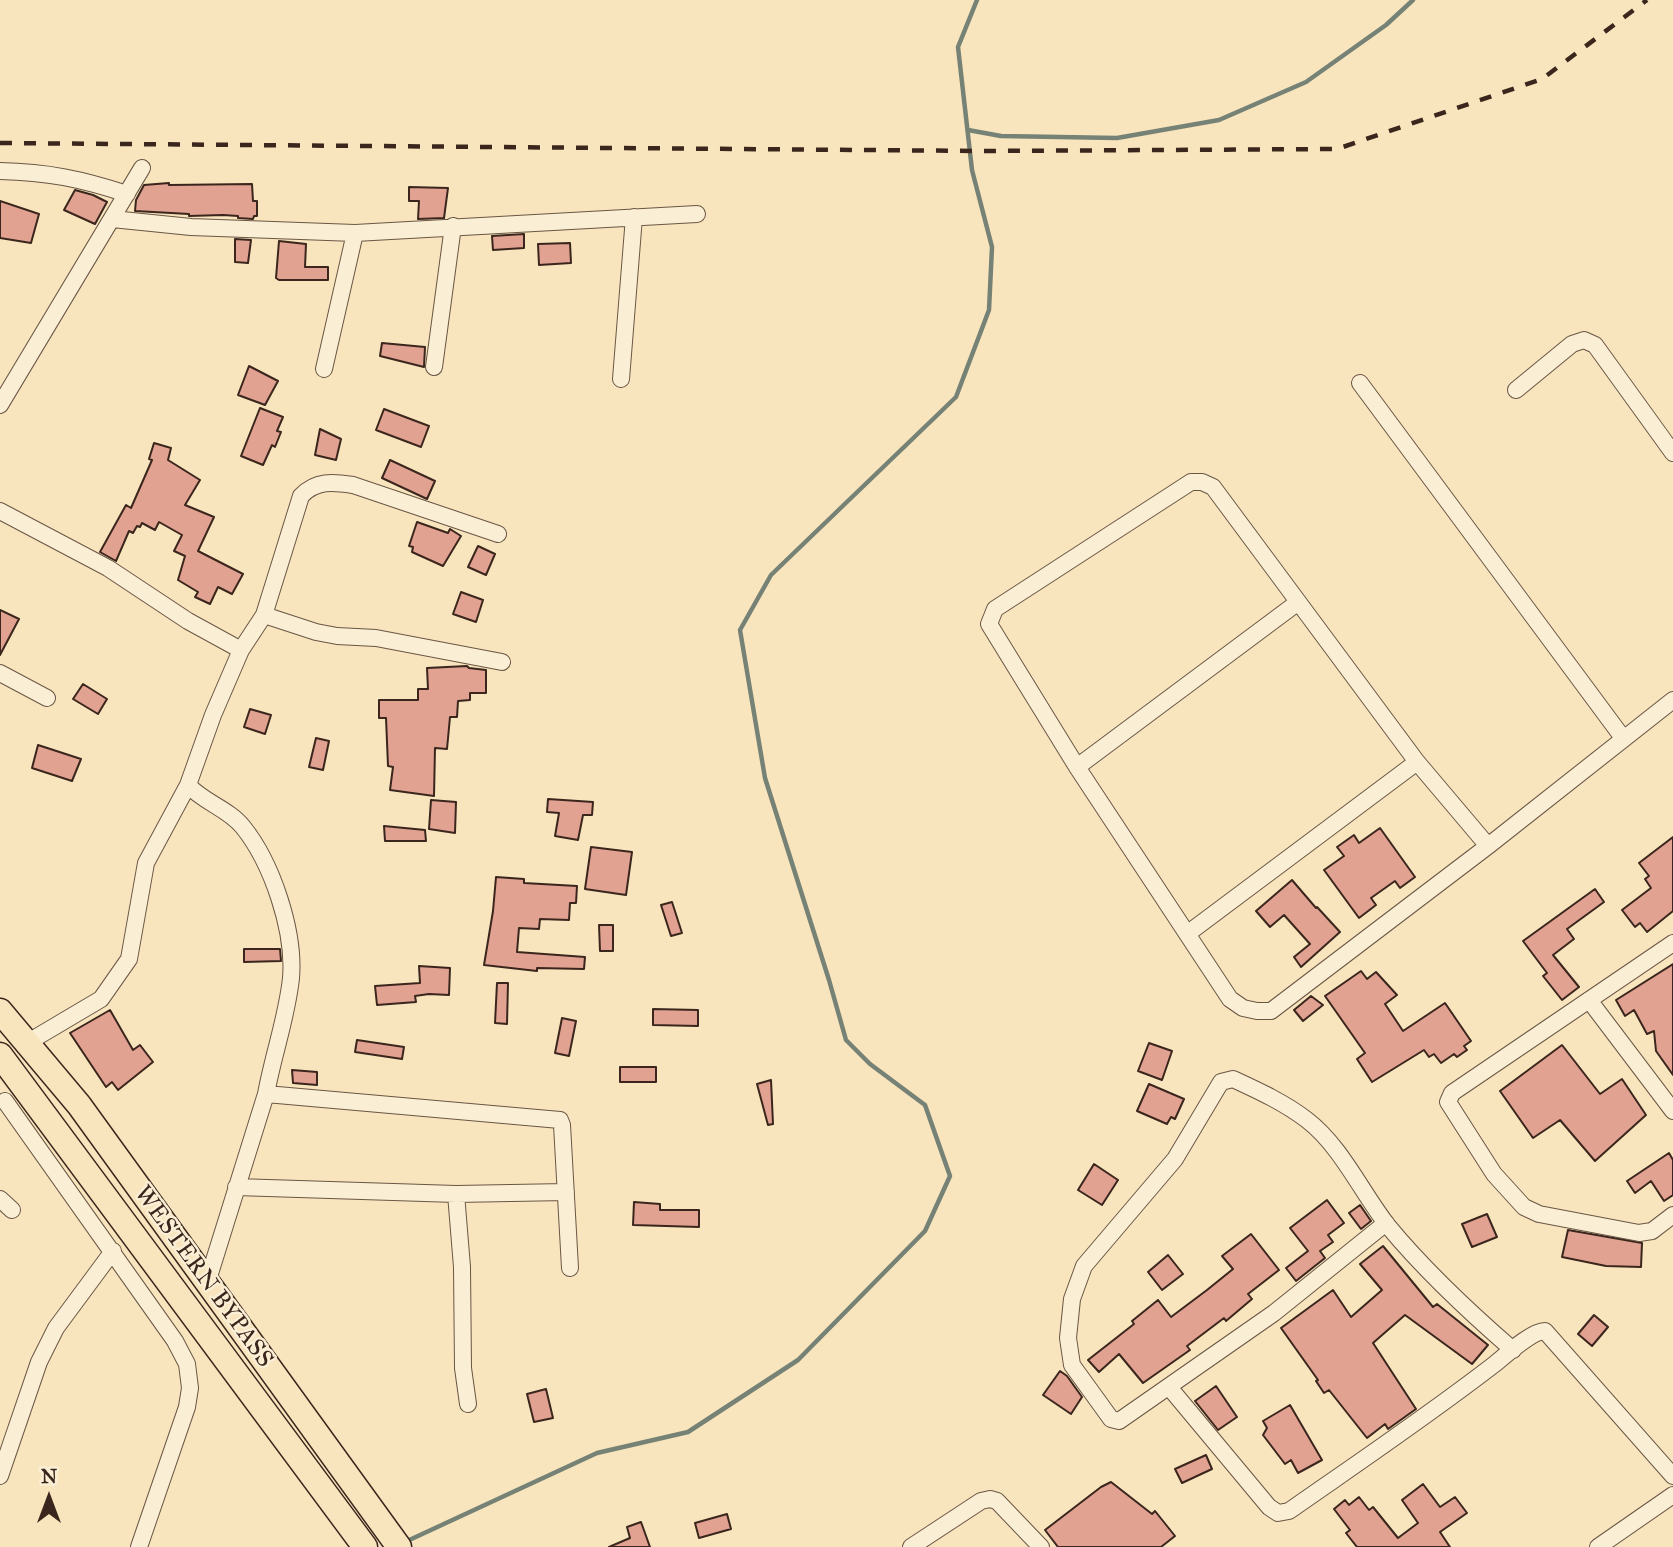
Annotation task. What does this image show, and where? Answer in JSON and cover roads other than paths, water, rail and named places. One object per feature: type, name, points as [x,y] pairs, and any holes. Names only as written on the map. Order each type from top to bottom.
[{"type":"main road","name":"WESTERN BYPASS","points":[[0,1012],[79,1105],[399,1547]]},
{"type":"main road","name":"WESTERN BYPASS","points":[[0,1055],[360,1539]]},
{"type":"street","points":[[0,405],[142,168]]},
{"type":"street","points":[[0,171],[82,179],[127,194]]},
{"type":"street","points":[[112,219],[191,227],[355,233],[696,214]]},
{"type":"street","points":[[621,379],[634,217]]},
{"type":"street","points":[[434,367],[453,226]]},
{"type":"street","points":[[324,369],[355,233]]},
{"type":"street","points":[[1516,390],[1572,344],[1584,340],[1595,345],[1673,453]]},
{"type":"street","points":[[1360,383],[1623,738]]},
{"type":"street","points":[[25,1044],[101,999],[129,959],[146,863],[188,785],[201,746],[241,650],[264,615],[301,496],[309,488],[319,484],[334,482],[353,485],[498,534]]},
{"type":"street","points":[[1489,846],[1417,762],[1213,487],[1202,482],[1191,482],[995,609],[989,624],[1077,767],[1230,999],[1243,1008],[1257,1012],[1271,1011],[1489,846],[1673,701]]},
{"type":"street","points":[[0,511],[108,568],[188,621],[241,650]]},
{"type":"street","points":[[1077,767],[1297,603]]},
{"type":"street","points":[[264,615],[327,634],[376,638],[502,662]]},
{"type":"street","points":[[0,673],[47,698]]},
{"type":"street","points":[[1186,934],[1417,762]]},
{"type":"street","points":[[188,785],[241,824],[259,850],[279,896],[290,943],[291,977],[266,1094],[207,1283]]},
{"type":"street","points":[[1673,943],[1451,1093],[1448,1102],[1494,1174],[1530,1210],[1639,1233],[1652,1231],[1673,1215]]},
{"type":"street","points":[[1589,1000],[1673,1111]]},
{"type":"street","points":[[1386,1223],[1274,1313],[1119,1421],[1111,1419],[1072,1365],[1068,1338],[1072,1299],[1084,1266],[1175,1159],[1221,1082],[1233,1079],[1273,1098],[1309,1121],[1337,1152],[1386,1223],[1422,1265],[1464,1308],[1513,1350]]},
{"type":"street","points":[[22,1082],[2,1103],[113,1251],[175,1341],[187,1364],[190,1388],[187,1407],[139,1547]]},
{"type":"street","points":[[266,1094],[559,1120],[562,1125],[570,1268]]},
{"type":"street","points":[[236,1187],[456,1194],[566,1192]]},
{"type":"street","points":[[456,1194],[462,1267],[462,1361],[468,1404]]},
{"type":"street","points":[[0,1199],[12,1210]]},
{"type":"street","points":[[0,1476],[40,1363],[56,1328],[113,1251]]},
{"type":"street","points":[[1168,1387],[1269,1507],[1278,1513],[1289,1511],[1457,1393],[1539,1331],[1545,1331],[1673,1476]]},
{"type":"street","points":[[1598,1547],[1673,1495]]},
{"type":"street","points":[[911,1547],[981,1501],[990,1499],[997,1500],[1041,1547]]},
{"type":"waterway","points":[[405,1542],[597,1453],[688,1432],[798,1360],[925,1231],[950,1176],[925,1105],[870,1064],[846,1040],[765,778],[740,630],[771,575],[956,397],[989,310],[992,247],[972,170],[958,47],[977,0]]},
{"type":"waterway","points":[[968,130],[1001,136],[1117,138],[1219,120],[1306,82],[1386,25],[1413,0]]},
{"type":"railway","points":[[0,143],[984,151],[1337,149],[1542,79],[1647,0]]}]
